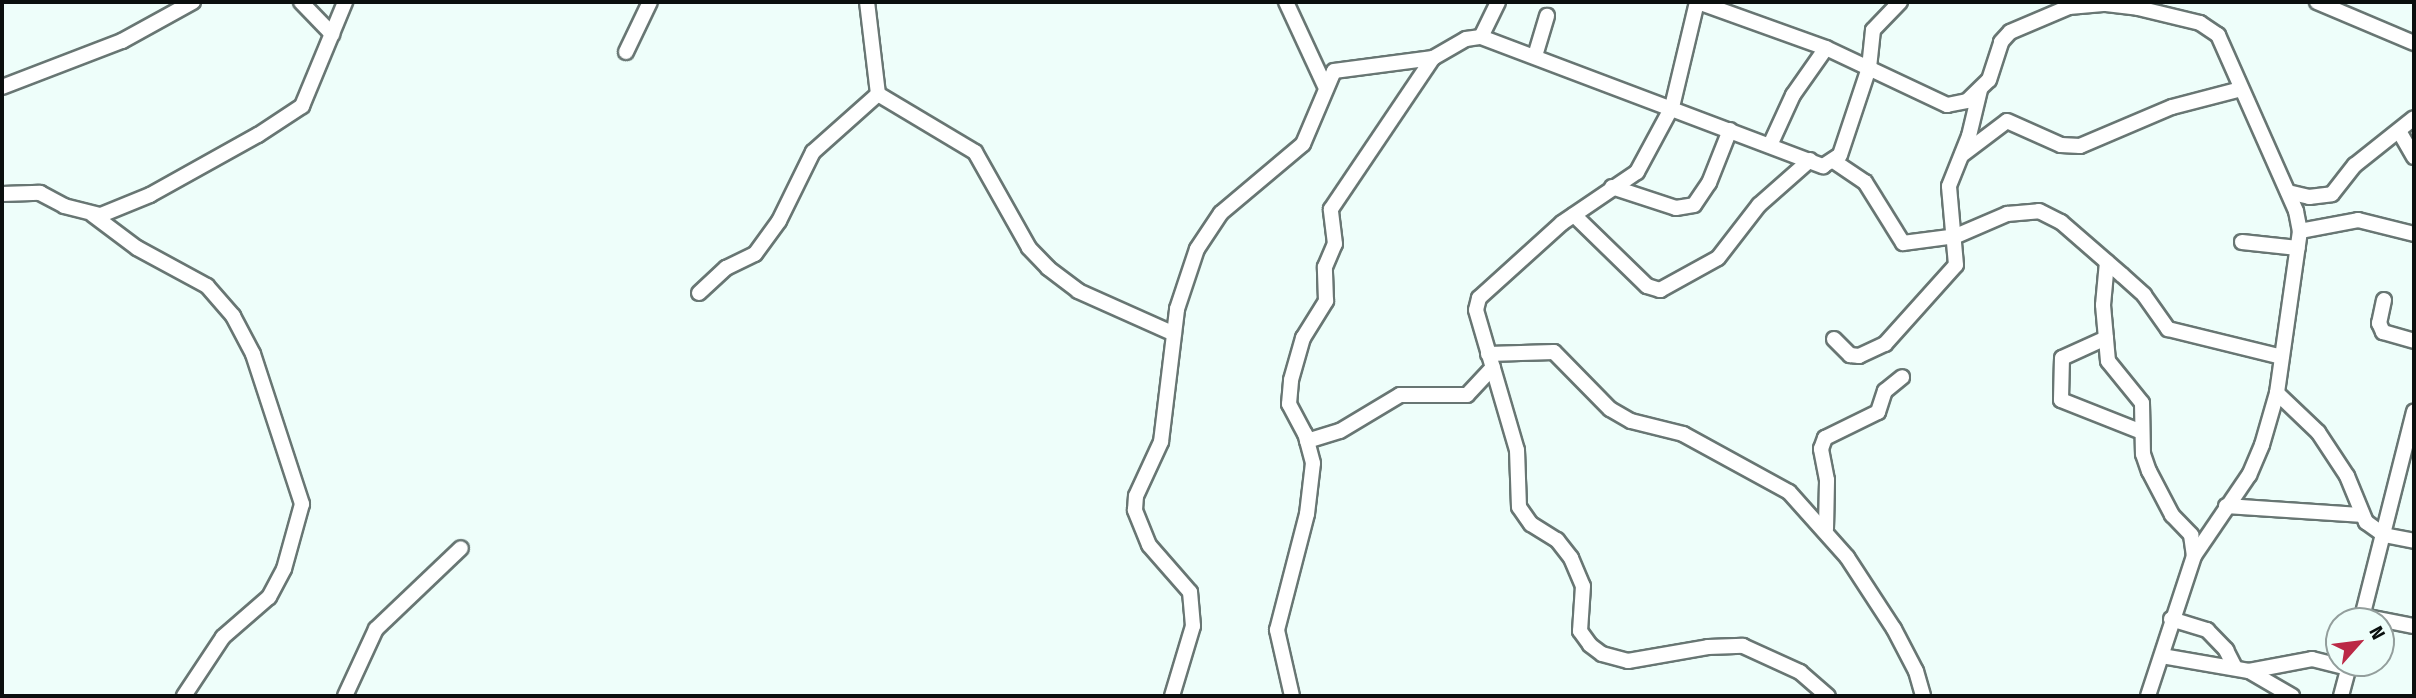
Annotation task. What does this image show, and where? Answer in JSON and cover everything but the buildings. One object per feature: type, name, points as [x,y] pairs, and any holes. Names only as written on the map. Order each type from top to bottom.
[{"type":"street","points":[[2,87],[122,41],[193,2]]},
{"type":"street","points":[[301,2],[332,34]]},
{"type":"street","points":[[93,215],[116,211],[150,195],[287,119],[304,101],[345,2]]},
{"type":"street","points":[[626,52],[650,2]]},
{"type":"street","points":[[867,2],[878,94]]},
{"type":"street","points":[[1286,2],[1325,86]]},
{"type":"street","points":[[1481,37],[1498,2]]},
{"type":"street","points":[[1835,162],[1869,68],[1873,30],[1900,2]]},
{"type":"street","points":[[2317,2],[2414,43]]},
{"type":"street","points":[[1828,696],[1800,672],[1743,646],[1708,647],[1628,661],[1602,654],[1590,645],[1580,631],[1583,586],[1571,558],[1557,540],[1531,524],[1519,507],[1517,450],[1476,310],[1479,298],[1574,215],[1637,172],[1672,107],[1704,3],[1826,48],[1947,105],[1964,103],[1993,74],[1999,46],[2010,32],[2069,7],[2095,3],[2138,8],[2213,29],[2288,192],[2300,231],[2277,393],[2254,466],[2194,556],[2171,619],[2148,696]]},
{"type":"street","points":[[1535,57],[1547,16]]},
{"type":"street","points":[[1172,696],[1193,626],[1190,592],[1149,545],[1135,510],[1136,496],[1161,442],[1174,334],[1183,289],[1209,228],[1303,144],[1328,76],[1340,68],[1433,58],[1466,39],[1481,37],[1771,143],[1822,166],[1835,162]]},
{"type":"street","points":[[1771,143],[1793,95],[1826,48]]},
{"type":"street","points":[[1292,696],[1277,630],[1307,514],[1313,464],[1289,393],[1299,346],[1326,301],[1325,267],[1335,244],[1331,209],[1433,58]]},
{"type":"street","points":[[1834,339],[1850,355],[1859,356],[1893,338],[1928,291],[1956,265],[1956,236],[1948,192],[1962,155],[1980,89]]},
{"type":"street","points":[[1962,155],[2007,121],[2061,145],[2080,146],[2172,107],[2241,89]]},
{"type":"street","points":[[699,293],[726,268],[755,254],[779,221],[813,152],[878,94]]},
{"type":"street","points":[[878,94],[975,152],[1029,248],[1048,268],[1078,291],[1174,334]]},
{"type":"street","points":[[2288,192],[2309,197],[2332,194],[2354,166],[2414,118]]},
{"type":"street","points":[[1612,187],[1676,208],[1694,205],[1709,183],[1730,130]]},
{"type":"street","points":[[2399,131],[2414,156]]},
{"type":"street","points":[[1574,215],[1647,286],[1660,290],[1718,258],[1759,205],[1810,160]]},
{"type":"street","points":[[1835,162],[1865,182],[1903,243],[1956,236],[2030,209],[2061,222],[2144,295],[2160,323],[2179,335],[2282,357]]},
{"type":"street","points":[[2,194],[40,193],[64,206],[93,215],[137,248],[207,286],[233,316],[257,365],[302,504],[284,569],[269,597],[223,637],[187,695]]},
{"type":"street","points":[[2300,231],[2358,220],[2414,234]]},
{"type":"street","points":[[2242,242],[2298,248]]},
{"type":"street","points":[[2107,262],[2103,305],[2112,370],[2142,403],[2142,432],[2149,471],[2172,515],[2191,535],[2194,556]]},
{"type":"street","points":[[2384,300],[2381,330],[2392,337],[2414,341]]},
{"type":"street","points":[[2106,338],[2062,358],[2061,400],[2142,432]]},
{"type":"street","points":[[1307,441],[1350,426],[1400,395],[1467,394],[1491,360],[1554,352],[1610,409],[1630,421],[1683,435],[1751,468],[1789,492],[1826,529],[1894,629],[1916,671],[1923,696]]},
{"type":"street","points":[[1826,529],[1827,481],[1821,449],[1825,438],[1878,412],[1885,391],[1902,377]]},
{"type":"street","points":[[2277,393],[2318,432],[2347,476],[2360,515],[2384,535],[2414,541]]},
{"type":"street","points":[[2365,607],[2414,412]]},
{"type":"street","points":[[2226,506],[2360,515]]},
{"type":"street","points":[[345,696],[376,629],[461,548]]},
{"type":"street","points":[[2171,619],[2207,630],[2226,650],[2234,666]]},
{"type":"street","points":[[2395,623],[2414,626]]},
{"type":"street","points":[[2162,656],[2210,667],[2234,666],[2249,671],[2292,696]]},
{"type":"street","points":[[2249,671],[2312,659],[2325,661]]},
{"type":"street","points":[[2341,696],[2347,677]]}]
